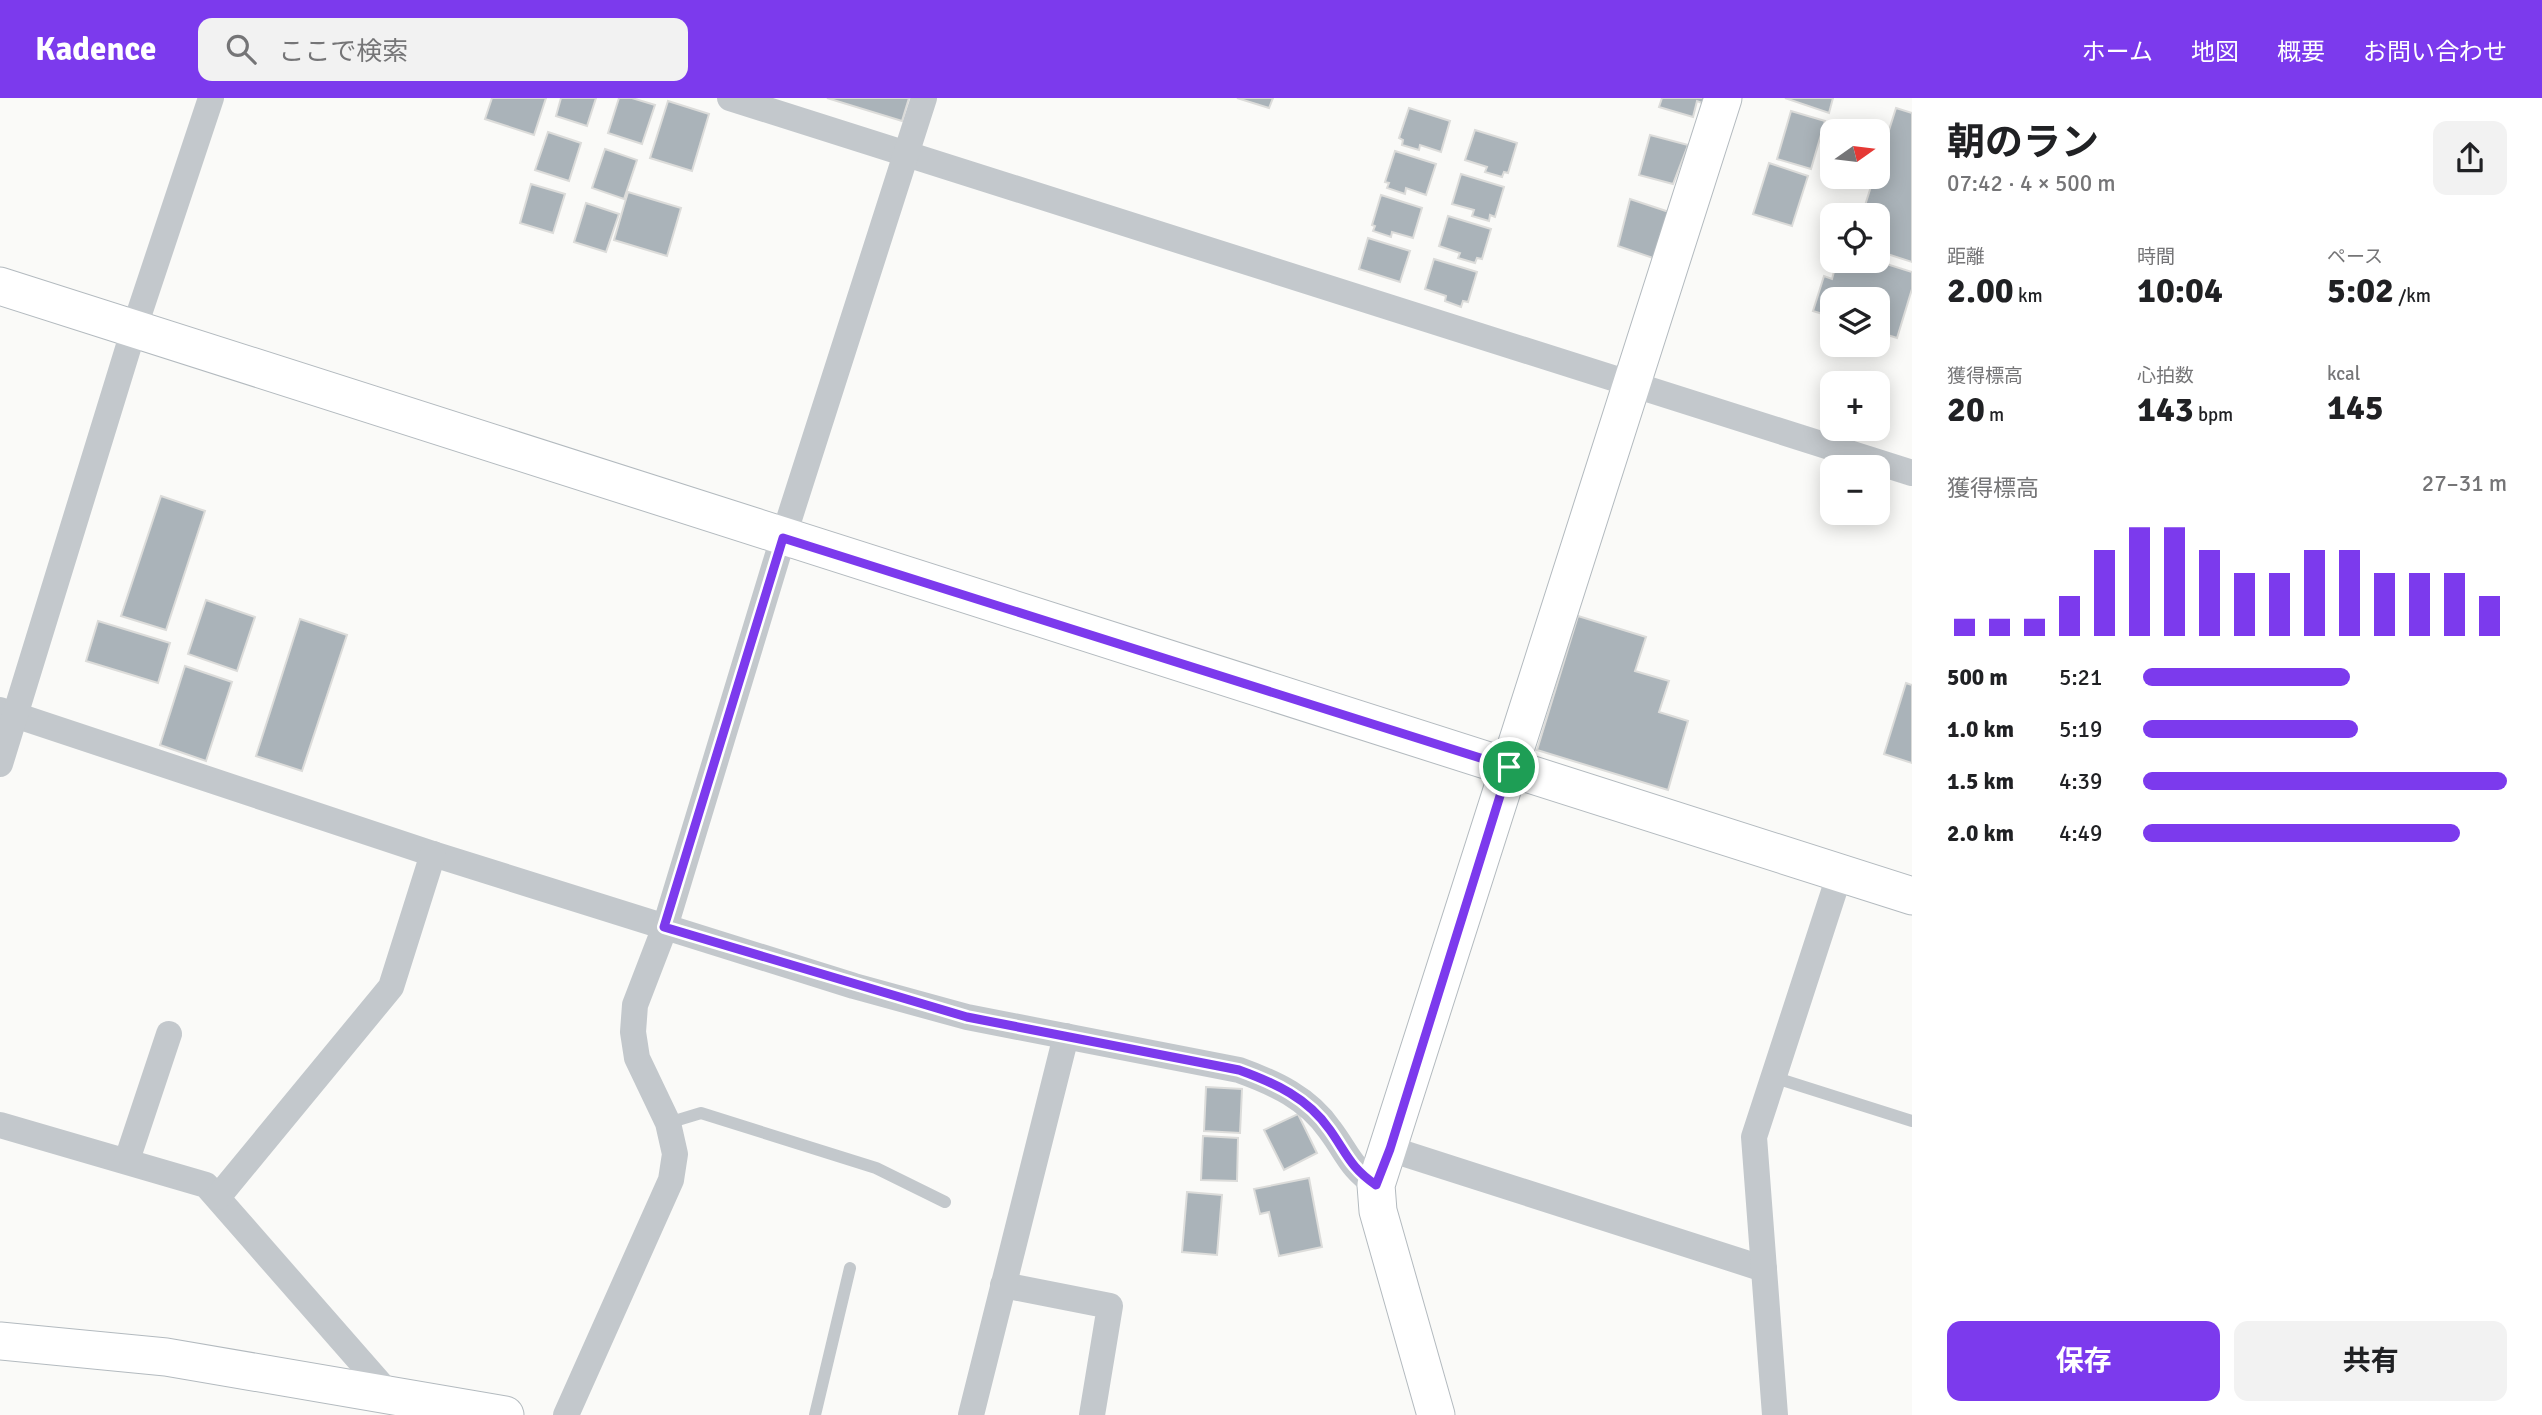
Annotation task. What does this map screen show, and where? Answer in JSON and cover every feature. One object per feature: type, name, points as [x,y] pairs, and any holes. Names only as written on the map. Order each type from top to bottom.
[{"type":"street","points":[[0,764],[8,712],[211,98]]},
{"type":"street","points":[[730,98],[1912,473]]},
{"type":"street","points":[[566,1415],[671,1180],[675,1154],[668,1123],[637,1058],[633,1032],[635,1005],[664,927],[783,538],[924,98]]},
{"type":"street","points":[[1436,1415],[1378,1211],[1376,1185],[1390,1149],[1723,98]]},
{"type":"street","points":[[0,286],[1912,896]]},
{"type":"street","points":[[8,712],[433,854],[664,927],[954,1013],[1239,1070],[1274,1083],[1310,1106],[1329,1128],[1355,1170],[1376,1185]]},
{"type":"street","points":[[218,1197],[391,987],[433,854]]},
{"type":"street","points":[[1775,1415],[1754,1137],[1840,873]]},
{"type":"street","points":[[127,1160],[169,1034]]},
{"type":"street","points":[[971,1415],[1066,1036]]},
{"type":"street","points":[[0,1125],[206,1185],[390,1395]]},
{"type":"street","points":[[1390,1149],[1764,1269]]},
{"type":"street","points":[[1003,1285],[1110,1306],[1092,1415]]},
{"type":"street","points":[[0,1341],[166,1357],[505,1415]]},
{"type":"lane","points":[[1773,1077],[1912,1121]]},
{"type":"lane","points":[[668,1123],[701,1113],[876,1168],[946,1202]]},
{"type":"lane","points":[[815,1415],[850,1268]]},
{"type":"building","points":[[492,98],[546,98],[534,135],[485,119]]},
{"type":"building","points":[[561,98],[596,98],[587,126],[556,116]]},
{"type":"building","points":[[619,98],[632,98],[655,105],[642,144],[608,133]]},
{"type":"building","points":[[827,98],[909,98],[902,121]]},
{"type":"building","points":[[1237,98],[1273,98],[1269,108]]},
{"type":"building","points":[[1662,98],[1704,98],[1702,103],[1697,101],[1693,117],[1659,107]]},
{"type":"building","points":[[1785,98],[1833,98],[1829,113]]},
{"type":"building","points":[[668,101],[709,114],[692,171],[650,158]]},
{"type":"building","points":[[1409,108],[1450,121],[1441,152],[1420,145],[1419,150],[1402,145],[1403,140],[1399,138]]},
{"type":"building","points":[[1896,108],[1912,113],[1912,262],[1890,255],[1890,203],[1866,203],[1870,189],[1890,189],[1890,127]]},
{"type":"building","points":[[1791,111],[1820,120],[1820,138],[1811,169],[1777,159]]},
{"type":"building","points":[[1475,130],[1517,143],[1508,173],[1504,172],[1502,177],[1485,172],[1487,167],[1465,160]]},
{"type":"building","points":[[548,132],[581,143],[569,181],[535,170]]},
{"type":"building","points":[[1650,135],[1688,145],[1673,184],[1639,175]]},
{"type":"building","points":[[605,149],[637,160],[624,199],[592,188]]},
{"type":"building","points":[[1395,151],[1436,164],[1426,195],[1406,188],[1405,194],[1387,188],[1389,183],[1385,182]]},
{"type":"building","points":[[1769,163],[1808,176],[1792,226],[1753,214]]},
{"type":"building","points":[[1461,174],[1504,187],[1495,217],[1490,215],[1489,221],[1472,216],[1474,210],[1452,204]]},
{"type":"building","points":[[531,184],[565,194],[553,233],[520,223]]},
{"type":"building","points":[[628,192],[681,208],[667,256],[614,240]]},
{"type":"building","points":[[1381,195],[1422,208],[1413,238],[1392,232],[1391,237],[1373,231],[1375,226],[1372,225]]},
{"type":"building","points":[[1630,199],[1669,212],[1653,258],[1618,246]]},
{"type":"building","points":[[586,203],[619,214],[606,252],[574,242]]},
{"type":"building","points":[[1448,216],[1491,229],[1482,259],[1477,258],[1475,263],[1458,258],[1460,253],[1439,246]]},
{"type":"building","points":[[1368,238],[1410,251],[1400,282],[1359,269]]},
{"type":"building","points":[[1434,259],[1477,272],[1468,302],[1463,301],[1461,307],[1445,301],[1446,296],[1425,289]]},
{"type":"building","points":[[1890,265],[1912,272],[1912,289],[1897,338],[1890,336],[1890,287],[1821,287],[1824,276],[1832,279],[1834,273],[1890,273]]},
{"type":"building","points":[[1820,289],[1820,313],[1813,311]]},
{"type":"building","points":[[161,496],[205,511],[166,630],[121,616]]},
{"type":"building","points":[[206,600],[255,617],[237,671],[188,654]]},
{"type":"building","points":[[1578,616],[1646,637],[1635,671],[1669,681],[1659,712],[1688,721],[1668,790],[1537,750]]},
{"type":"building","points":[[300,619],[347,635],[302,771],[256,756]]},
{"type":"building","points":[[98,621],[170,643],[158,683],[86,661]]},
{"type":"building","points":[[185,666],[232,682],[206,761],[160,745]]},
{"type":"building","points":[[1906,683],[1912,685],[1912,763],[1884,754]]},
{"type":"building","points":[[1206,1087],[1242,1089],[1240,1133],[1204,1131]]},
{"type":"building","points":[[1298,1114],[1317,1153],[1284,1170],[1264,1130]]},
{"type":"building","points":[[1203,1136],[1238,1138],[1237,1181],[1201,1180]]},
{"type":"building","points":[[1309,1178],[1322,1247],[1279,1256],[1269,1212],[1260,1214],[1254,1189]]},
{"type":"building","points":[[1187,1192],[1222,1195],[1217,1255],[1182,1252]]},
{"type":"route","points":[[783,538],[1509,767],[1390,1149],[1376,1185],[1355,1170],[1329,1128],[1310,1106],[1274,1083],[1239,1070],[967,1017],[854,986],[664,927],[783,538]]}]
